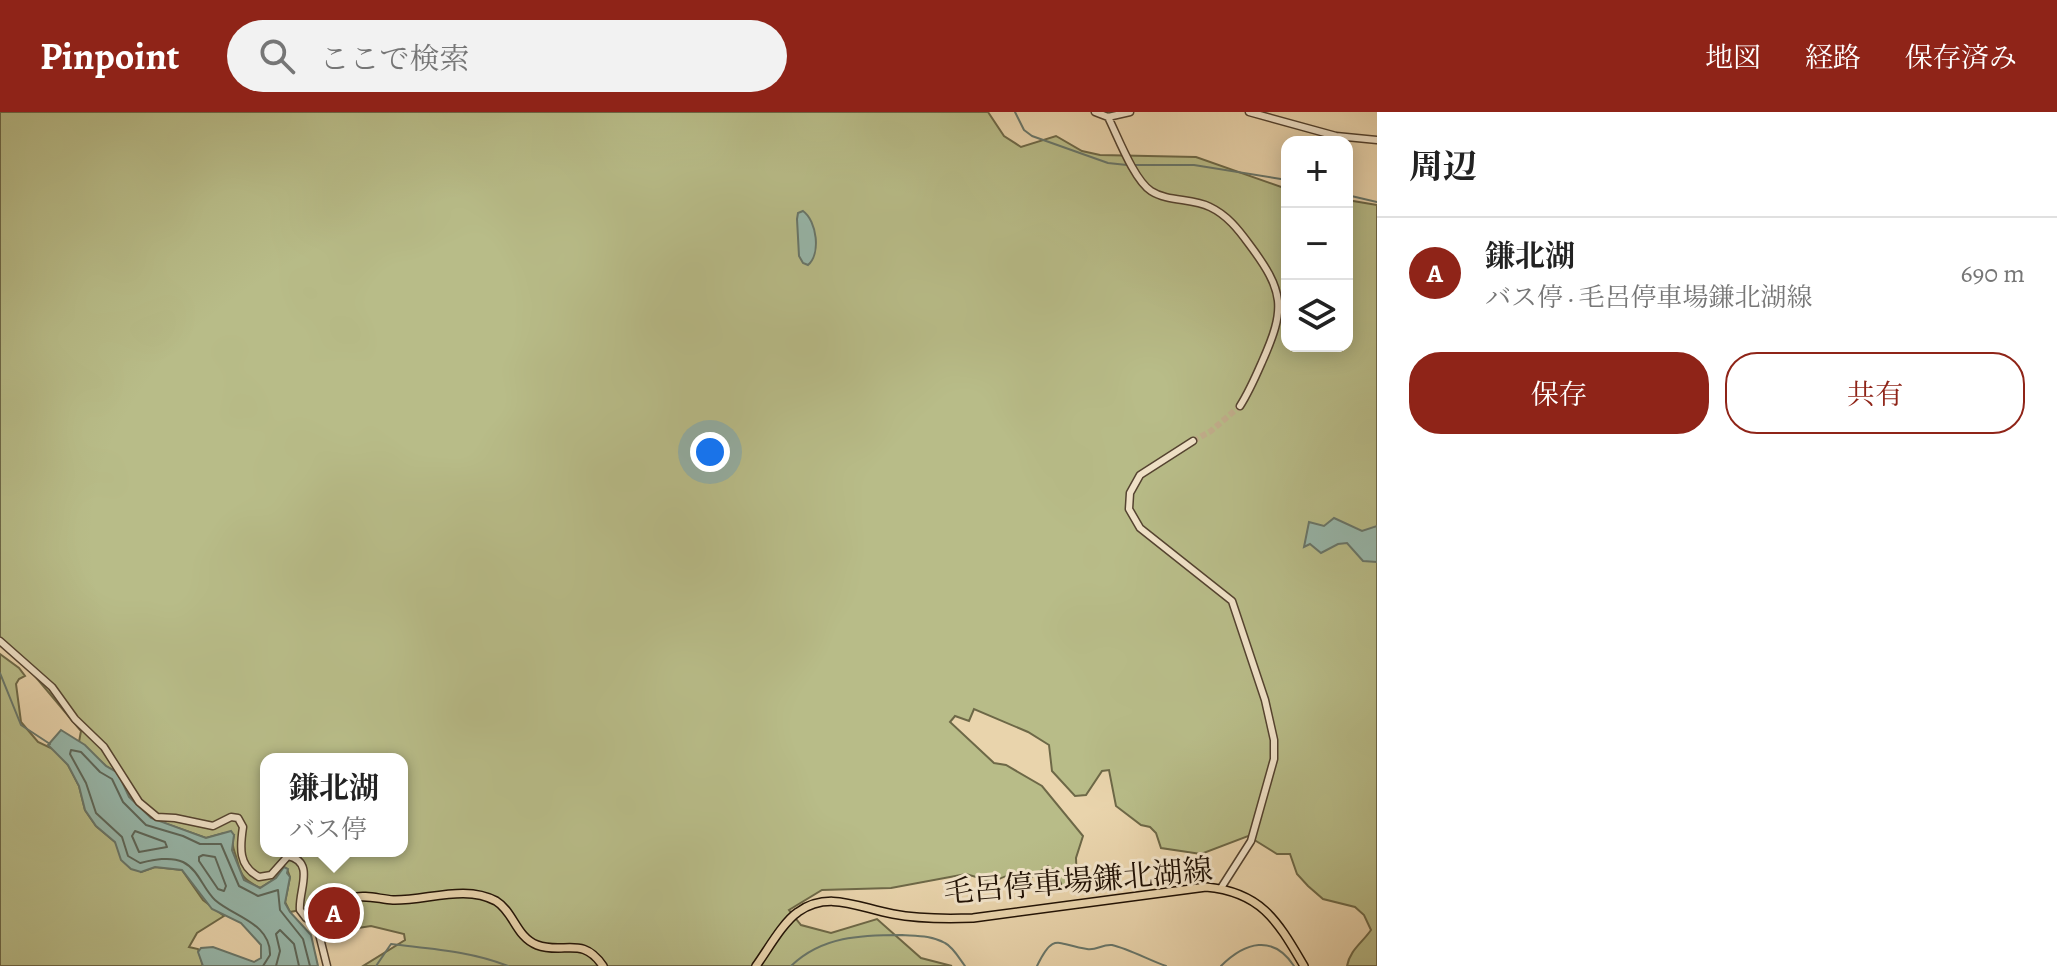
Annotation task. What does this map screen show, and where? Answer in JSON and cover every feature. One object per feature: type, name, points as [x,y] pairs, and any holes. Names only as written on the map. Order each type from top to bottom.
[{"type":"main road","name":"毛呂停車場鎌北湖線","points":[[756,966],[794,914],[814,902],[846,902],[891,914],[943,920],[1206,887],[1243,894],[1267,911],[1304,966]]},
{"type":"main road","points":[[316,922],[345,900],[361,896],[416,900],[458,894],[483,896],[498,902],[529,941],[539,946],[567,946],[591,951],[603,966]]},
{"type":"street","points":[[1095,112],[1108,117],[1130,112]]},
{"type":"street","points":[[1249,112],[1336,136],[1377,140]]},
{"type":"street","points":[[1108,117],[1139,177],[1152,192],[1207,205],[1228,218],[1272,278],[1278,306],[1276,331],[1240,406]]},
{"type":"street","points":[[1193,441],[1140,475],[1133,484],[1129,501],[1132,516],[1140,528],[1232,601],[1265,700],[1274,740],[1274,759],[1251,841],[1221,888]]},
{"type":"street","points":[[0,641],[52,687],[75,719],[104,747],[139,802],[157,817],[213,826],[231,817],[238,818],[243,827],[240,847],[243,861],[259,877],[271,875],[287,857]]},
{"type":"street","points":[[290,857],[300,861],[304,867],[300,910],[306,918],[316,922],[327,966]]},
{"type":"green space","points":[[0,112],[988,112],[1004,136],[1021,147],[1056,136],[1082,151],[1100,155],[1196,157],[1281,187],[1281,352],[1353,352],[1353,201],[1377,205],[1377,966],[1347,966],[1354,951],[1371,930],[1364,915],[1355,907],[1323,899],[1297,874],[1290,854],[1277,854],[1248,836],[1201,854],[1161,848],[1156,833],[1150,827],[1141,825],[1116,806],[1109,770],[1102,771],[1086,795],[1075,796],[1052,771],[1049,745],[1028,732],[974,709],[969,721],[955,716],[950,722],[994,763],[1006,765],[1042,786],[1083,836],[1076,858],[1077,885],[1069,889],[1062,886],[1057,874],[1048,866],[1032,877],[1007,875],[993,882],[966,874],[891,888],[822,890],[789,910],[801,925],[831,933],[877,919],[921,958],[952,966],[363,966],[405,940],[404,934],[371,926],[345,930],[356,920],[354,910],[335,898],[290,912],[285,902],[290,877],[287,869],[284,867],[276,878],[260,888],[242,874],[233,848],[234,835],[224,833],[206,838],[150,818],[129,797],[118,773],[79,742],[81,731],[24,663],[0,643]]},
{"type":"green space","points":[[0,654],[25,676],[16,684],[21,722],[38,742],[55,750],[68,765],[79,786],[85,810],[96,826],[141,872],[155,867],[182,870],[203,900],[224,916],[197,933],[189,947],[198,949],[203,966],[0,966]]},
{"type":"water","points":[[803,211],[812,222],[816,238],[815,253],[808,265],[799,256],[797,219],[798,213]]},
{"type":"water","points":[[1334,518],[1362,531],[1377,526],[1377,562],[1363,561],[1347,543],[1321,553],[1310,544],[1304,547],[1309,522],[1324,526]]},
{"type":"water","points":[[61,730],[85,745],[106,766],[118,773],[129,797],[151,818],[206,838],[231,831],[234,835],[232,850],[244,880],[260,888],[276,878],[284,867],[288,869],[290,877],[285,903],[311,935],[318,966],[203,966],[198,952],[201,948],[213,947],[254,962],[261,958],[261,945],[241,923],[212,909],[182,870],[155,867],[141,872],[131,869],[121,860],[115,842],[96,826],[85,810],[79,786],[68,765],[48,745]]},
{"type":"waterway","points":[[1015,112],[1024,130],[1032,136],[1108,163],[1127,165]]},
{"type":"waterway","points":[[1134,165],[1194,165],[1281,179]]},
{"type":"waterway","points":[[1353,196],[1377,202]]},
{"type":"waterway","points":[[0,673],[21,725],[50,744]]},
{"type":"waterway","points":[[791,966],[816,948],[843,939],[902,935],[940,940],[953,950],[965,966]]},
{"type":"waterway","points":[[1037,966],[1048,948],[1057,943],[1090,949],[1112,945],[1166,966]]},
{"type":"waterway","points":[[376,966],[391,944],[465,954],[508,966]]},
{"type":"waterway","points":[[1221,966],[1240,951],[1259,945],[1277,949],[1294,966]]},
{"type":"tunnel","points":[[1193,441],[1211,431],[1240,406]]},
{"type":"place","name":"鎌北湖","points":[[334,913]]}]
